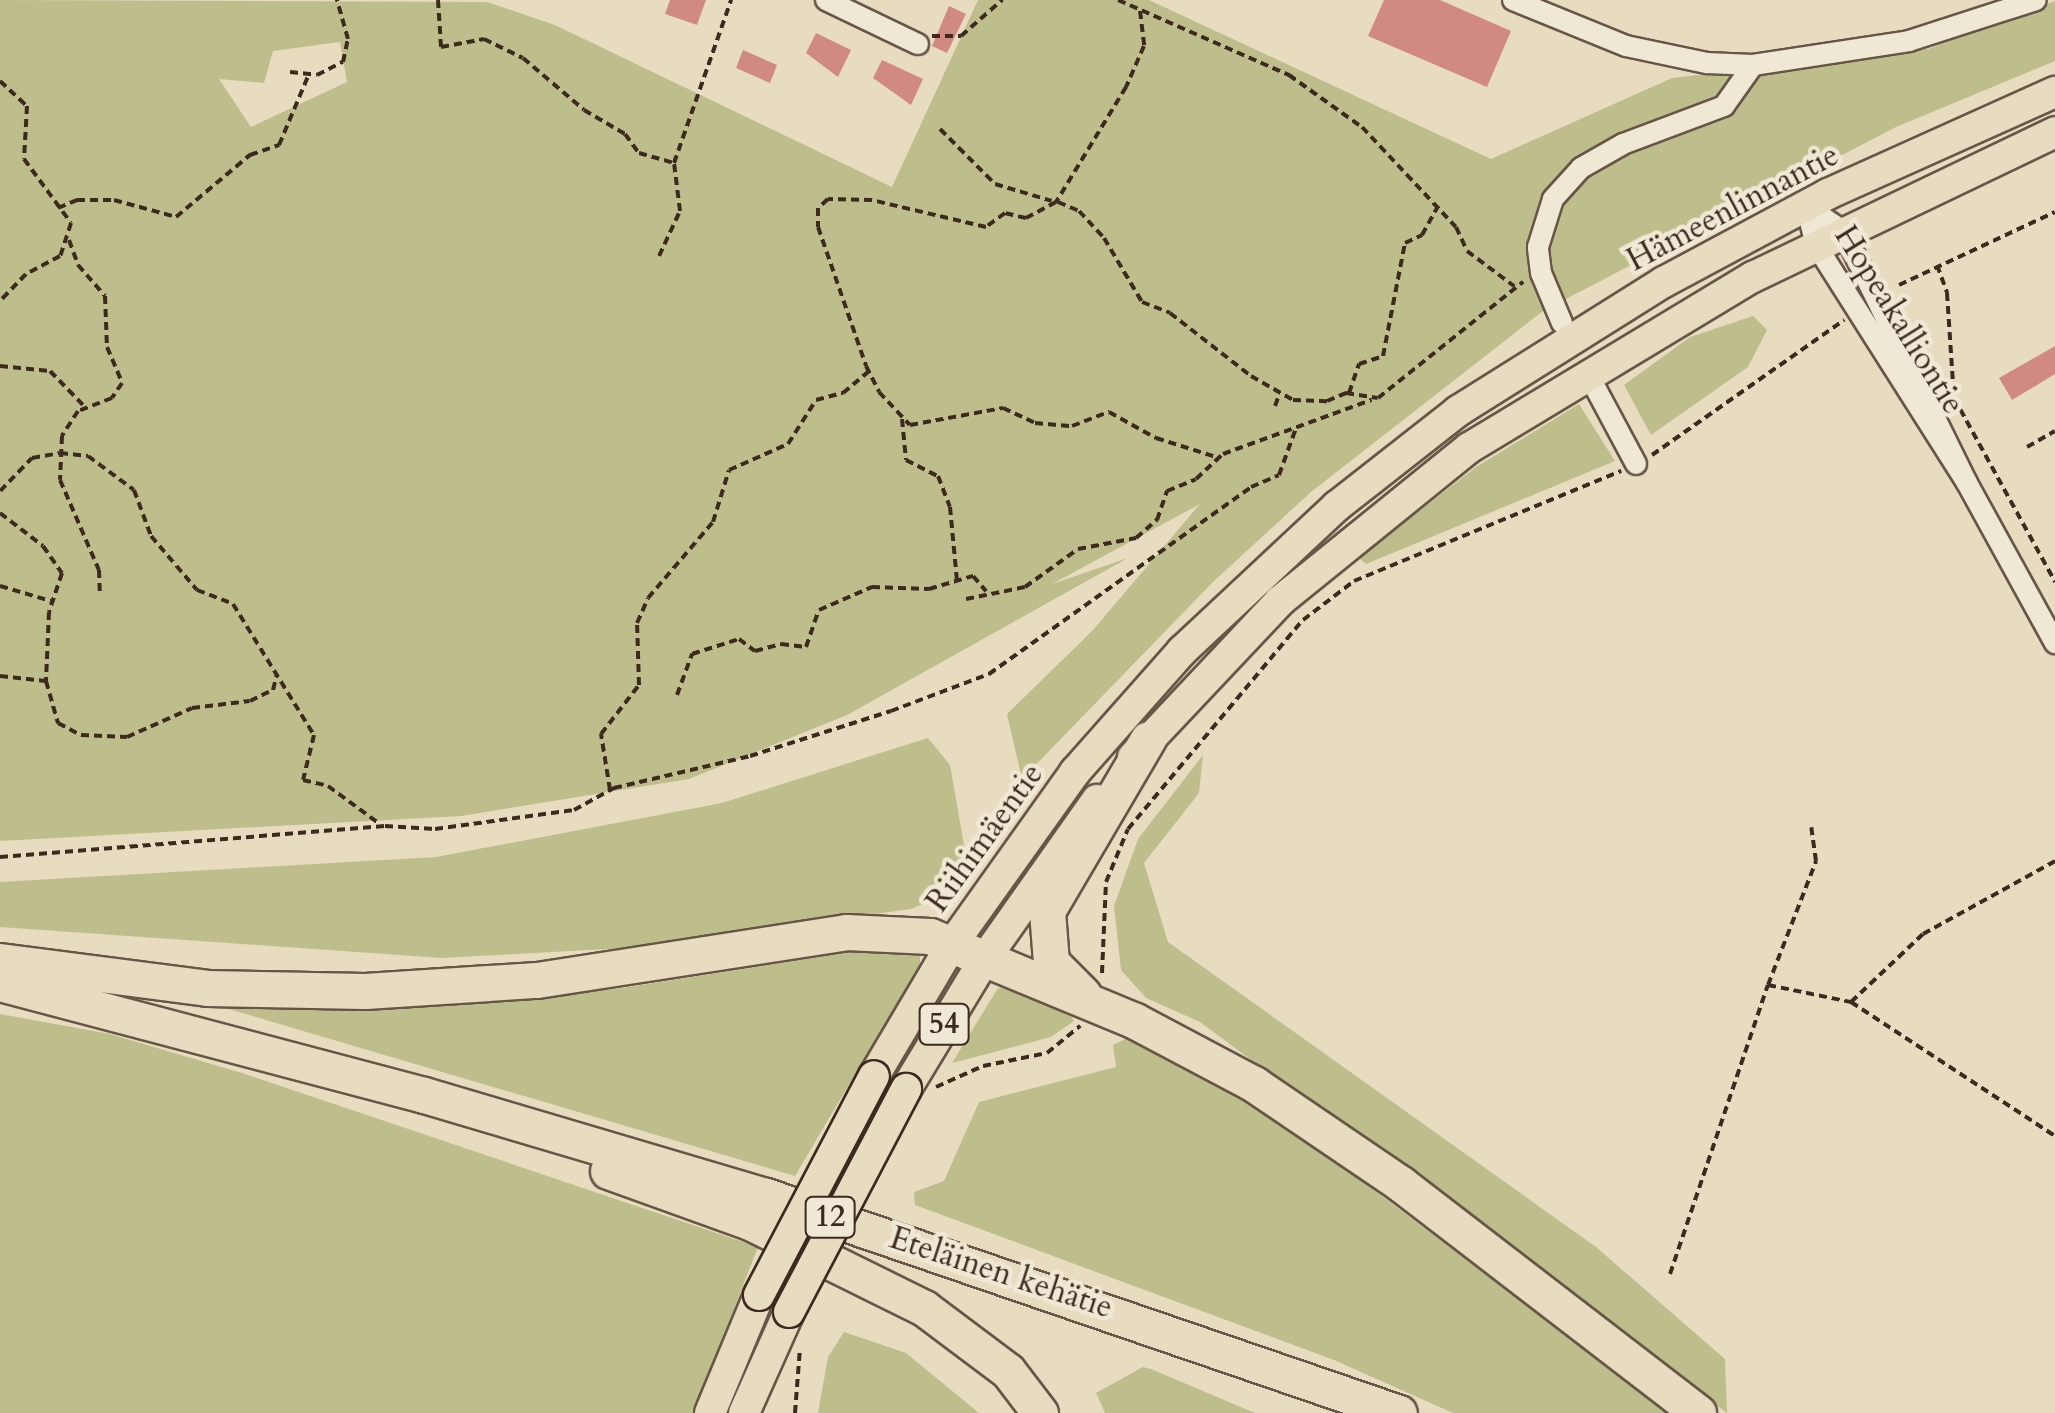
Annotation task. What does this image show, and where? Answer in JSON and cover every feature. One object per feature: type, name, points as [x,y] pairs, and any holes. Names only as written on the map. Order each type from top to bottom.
[{"type":"highway","points":[[1099,1004],[1062,978],[1051,962],[1047,911],[1148,739]]},
{"type":"highway","points":[[0,960],[207,988],[332,992],[537,980],[875,930],[906,930],[1099,1004],[1192,1048],[1322,1128],[1698,1413]]},
{"type":"highway","name":"12","points":[[0,983],[252,1050]]},
{"type":"highway","points":[[252,1050],[699,1203],[808,1248],[970,1338],[1008,1371],[1040,1413]]},
{"type":"highway","name":"Eteläinen kehätie","points":[[252,1050],[766,1196],[1398,1413]]},
{"type":"main road","name":"Hämeenlinnantie","points":[[1458,412],[1664,282],[1806,206],[2055,92]]},
{"type":"main road","points":[[1829,238],[2055,132]]},
{"type":"main road","name":"Riihimäentie","points":[[744,1413],[789,1312],[918,1090],[984,960],[1148,739],[1280,600],[1469,448],[1660,329],[1829,238]]},
{"type":"main road","name":"Riihimäentie","points":[[710,1413],[760,1294],[874,1076],[951,946],[1076,772],[1182,650],[1311,528],[1458,412]]},
{"type":"street","points":[[826,0],[918,44]]},
{"type":"street","points":[[1513,0],[1626,46],[1706,63],[1752,65],[1909,41],[2036,0]]},
{"type":"street","points":[[1562,323],[1541,273],[1543,223],[1564,183],[1623,144],[1724,106],[1752,65]]},
{"type":"street","name":"Hopeakalliontie","points":[[1806,206],[1829,238],[2055,643]]},
{"type":"street","name":"Hopeakalliontie","points":[[1806,206],[1829,238],[1967,482]]},
{"type":"street","points":[[1596,390],[1636,464]]},
{"type":"path","points":[[290,72],[309,74],[343,62],[348,39],[337,0]]},
{"type":"path","points":[[438,0],[441,47],[484,39],[524,58],[584,110],[625,134],[639,153],[674,163]]},
{"type":"path","points":[[659,256],[680,211],[674,163],[731,0]]},
{"type":"path","points":[[918,44],[941,31],[962,36],[1002,0]]},
{"type":"path","points":[[1118,0],[1289,75],[1362,126],[1438,206],[1467,251],[1514,286]]},
{"type":"path","points":[[958,581],[950,507],[938,476],[906,460],[902,419],[869,372],[818,228],[820,202],[872,200],[986,227],[1005,212],[1026,218],[1054,201],[1126,88],[1144,46],[1140,11]]},
{"type":"path","points":[[58,208],[77,200],[114,200],[176,217],[250,156],[279,144],[298,111],[309,74]]},
{"type":"path","points":[[0,81],[28,106],[24,159],[71,224],[69,240],[60,256],[26,274],[0,300]]},
{"type":"path","points":[[940,129],[996,184],[1079,211],[1104,238],[1139,298],[1170,314],[1279,395],[1327,401],[1344,408]]},
{"type":"path","points":[[1349,392],[1359,364],[1383,356],[1397,266],[1405,243],[1422,235],[1438,206]]},
{"type":"path","points":[[1898,286],[2055,212]]},
{"type":"path","points":[[69,240],[78,265],[105,296],[107,347],[122,383],[112,398],[85,408],[62,436],[60,453],[60,480],[99,570],[100,595]]},
{"type":"path","points":[[1938,265],[1947,292],[1954,398],[2055,582]]},
{"type":"path","points":[[966,599],[1025,586],[1078,549],[1136,538],[1156,520],[1166,491],[1196,478],[1218,458],[1382,395],[1514,286],[1541,273]]},
{"type":"path","points":[[918,1090],[983,1066],[1047,1053],[1099,1004],[1106,882],[1128,829],[1303,620],[1354,581],[1636,464],[1849,316]]},
{"type":"path","points":[[0,366],[50,370],[85,408]]},
{"type":"path","points":[[610,790],[601,734],[639,685],[637,623],[648,598],[713,522],[729,470],[788,444],[816,400],[843,393],[869,372]]},
{"type":"path","points":[[1327,401],[1349,392],[1372,400]]},
{"type":"path","points":[[1275,406],[1279,395]]},
{"type":"path","points":[[902,419],[916,425],[1003,408],[1035,423],[1072,426],[1108,412],[1156,438],[1218,458]]},
{"type":"path","points":[[0,857],[385,826],[435,829],[574,810],[610,790],[750,756],[989,674],[1251,487],[1280,475],[1296,428]]},
{"type":"path","points":[[2027,446],[2055,431]]},
{"type":"path","points":[[0,491],[32,458],[60,453],[88,456],[134,490],[151,536],[173,566],[196,590],[233,604],[314,735],[302,780],[328,786],[385,826]]},
{"type":"path","points":[[0,513],[43,546],[62,573],[54,602],[46,681],[58,724],[81,735],[127,737],[192,708],[250,701],[273,690],[278,674]]},
{"type":"path","points":[[677,695],[692,654],[739,639],[755,651],[781,644],[800,649],[827,604],[872,588],[929,589],[973,576],[991,592]]},
{"type":"path","points":[[0,586],[54,602]]},
{"type":"path","points":[[0,676],[46,681]]},
{"type":"path","points":[[1670,1274],[1768,985],[1816,861],[1811,828]]},
{"type":"path","points":[[1850,1002],[1923,934],[2055,861]]},
{"type":"path","points":[[1768,985],[1850,1002],[2055,1136]]},
{"type":"path","points":[[795,1413],[801,1340]]},
{"type":"green space","points":[[0,0],[487,2],[555,25],[892,187],[978,0],[1149,0],[1491,159],[1672,78],[1928,49],[2055,1],[2055,61],[1896,127],[1543,311],[1311,492],[1213,582],[1022,779],[1007,714],[1093,630],[1200,504],[1052,584],[1128,558],[847,715],[689,779],[461,816],[0,841]],"holes":[[[340,42],[347,82],[251,127],[219,79],[264,83],[273,51]]]},
{"type":"green space","points":[[1753,316],[1767,330],[1748,367],[1651,435],[1624,385],[1690,337]]},
{"type":"green space","points":[[1579,404],[1615,461],[1366,564],[1359,558],[1476,467]]},
{"type":"green space","points":[[928,738],[950,765],[964,845],[957,890],[911,909],[625,948],[442,958],[0,927],[0,882],[436,857],[722,803]]},
{"type":"green space","points":[[1203,755],[1199,793],[1144,863],[1168,942],[1596,1247],[1725,1359],[1727,1413],[1200,1022],[1146,998],[1121,970],[1114,906],[1138,839]]},
{"type":"green space","points":[[877,948],[920,955],[920,964],[795,1176],[195,999],[416,1004],[616,989]]},
{"type":"green space","points":[[1013,987],[1064,1007],[1074,1021],[1051,1037],[952,1063],[998,988]]},
{"type":"green space","points":[[0,1014],[110,1034],[242,1073],[758,1247],[694,1413],[0,1413]]},
{"type":"green space","points":[[1135,1034],[1195,1065],[1305,1138],[1669,1413],[1453,1413],[1334,1360],[915,1205],[914,1192],[944,1181],[979,1102],[1116,1067],[1113,1045]]},
{"type":"green space","points":[[844,1332],[906,1353],[979,1413],[818,1413],[828,1357]]},
{"type":"green space","points":[[1143,1367],[1255,1413],[1105,1413],[1096,1393]]},
{"type":"building","points":[[670,0],[706,0],[697,25],[665,14]]},
{"type":"building","points":[[1384,0],[1440,0],[1511,31],[1487,87],[1368,36]]},
{"type":"building","points":[[949,6],[966,14],[947,53],[932,46]]},
{"type":"building","points":[[816,33],[851,50],[838,77],[806,53]]},
{"type":"building","points":[[743,50],[777,65],[770,83],[736,68]]},
{"type":"building","points":[[882,60],[923,79],[911,105],[873,78]]},
{"type":"building","points":[[2055,346],[2055,374],[2012,400],[1999,378]]}]
